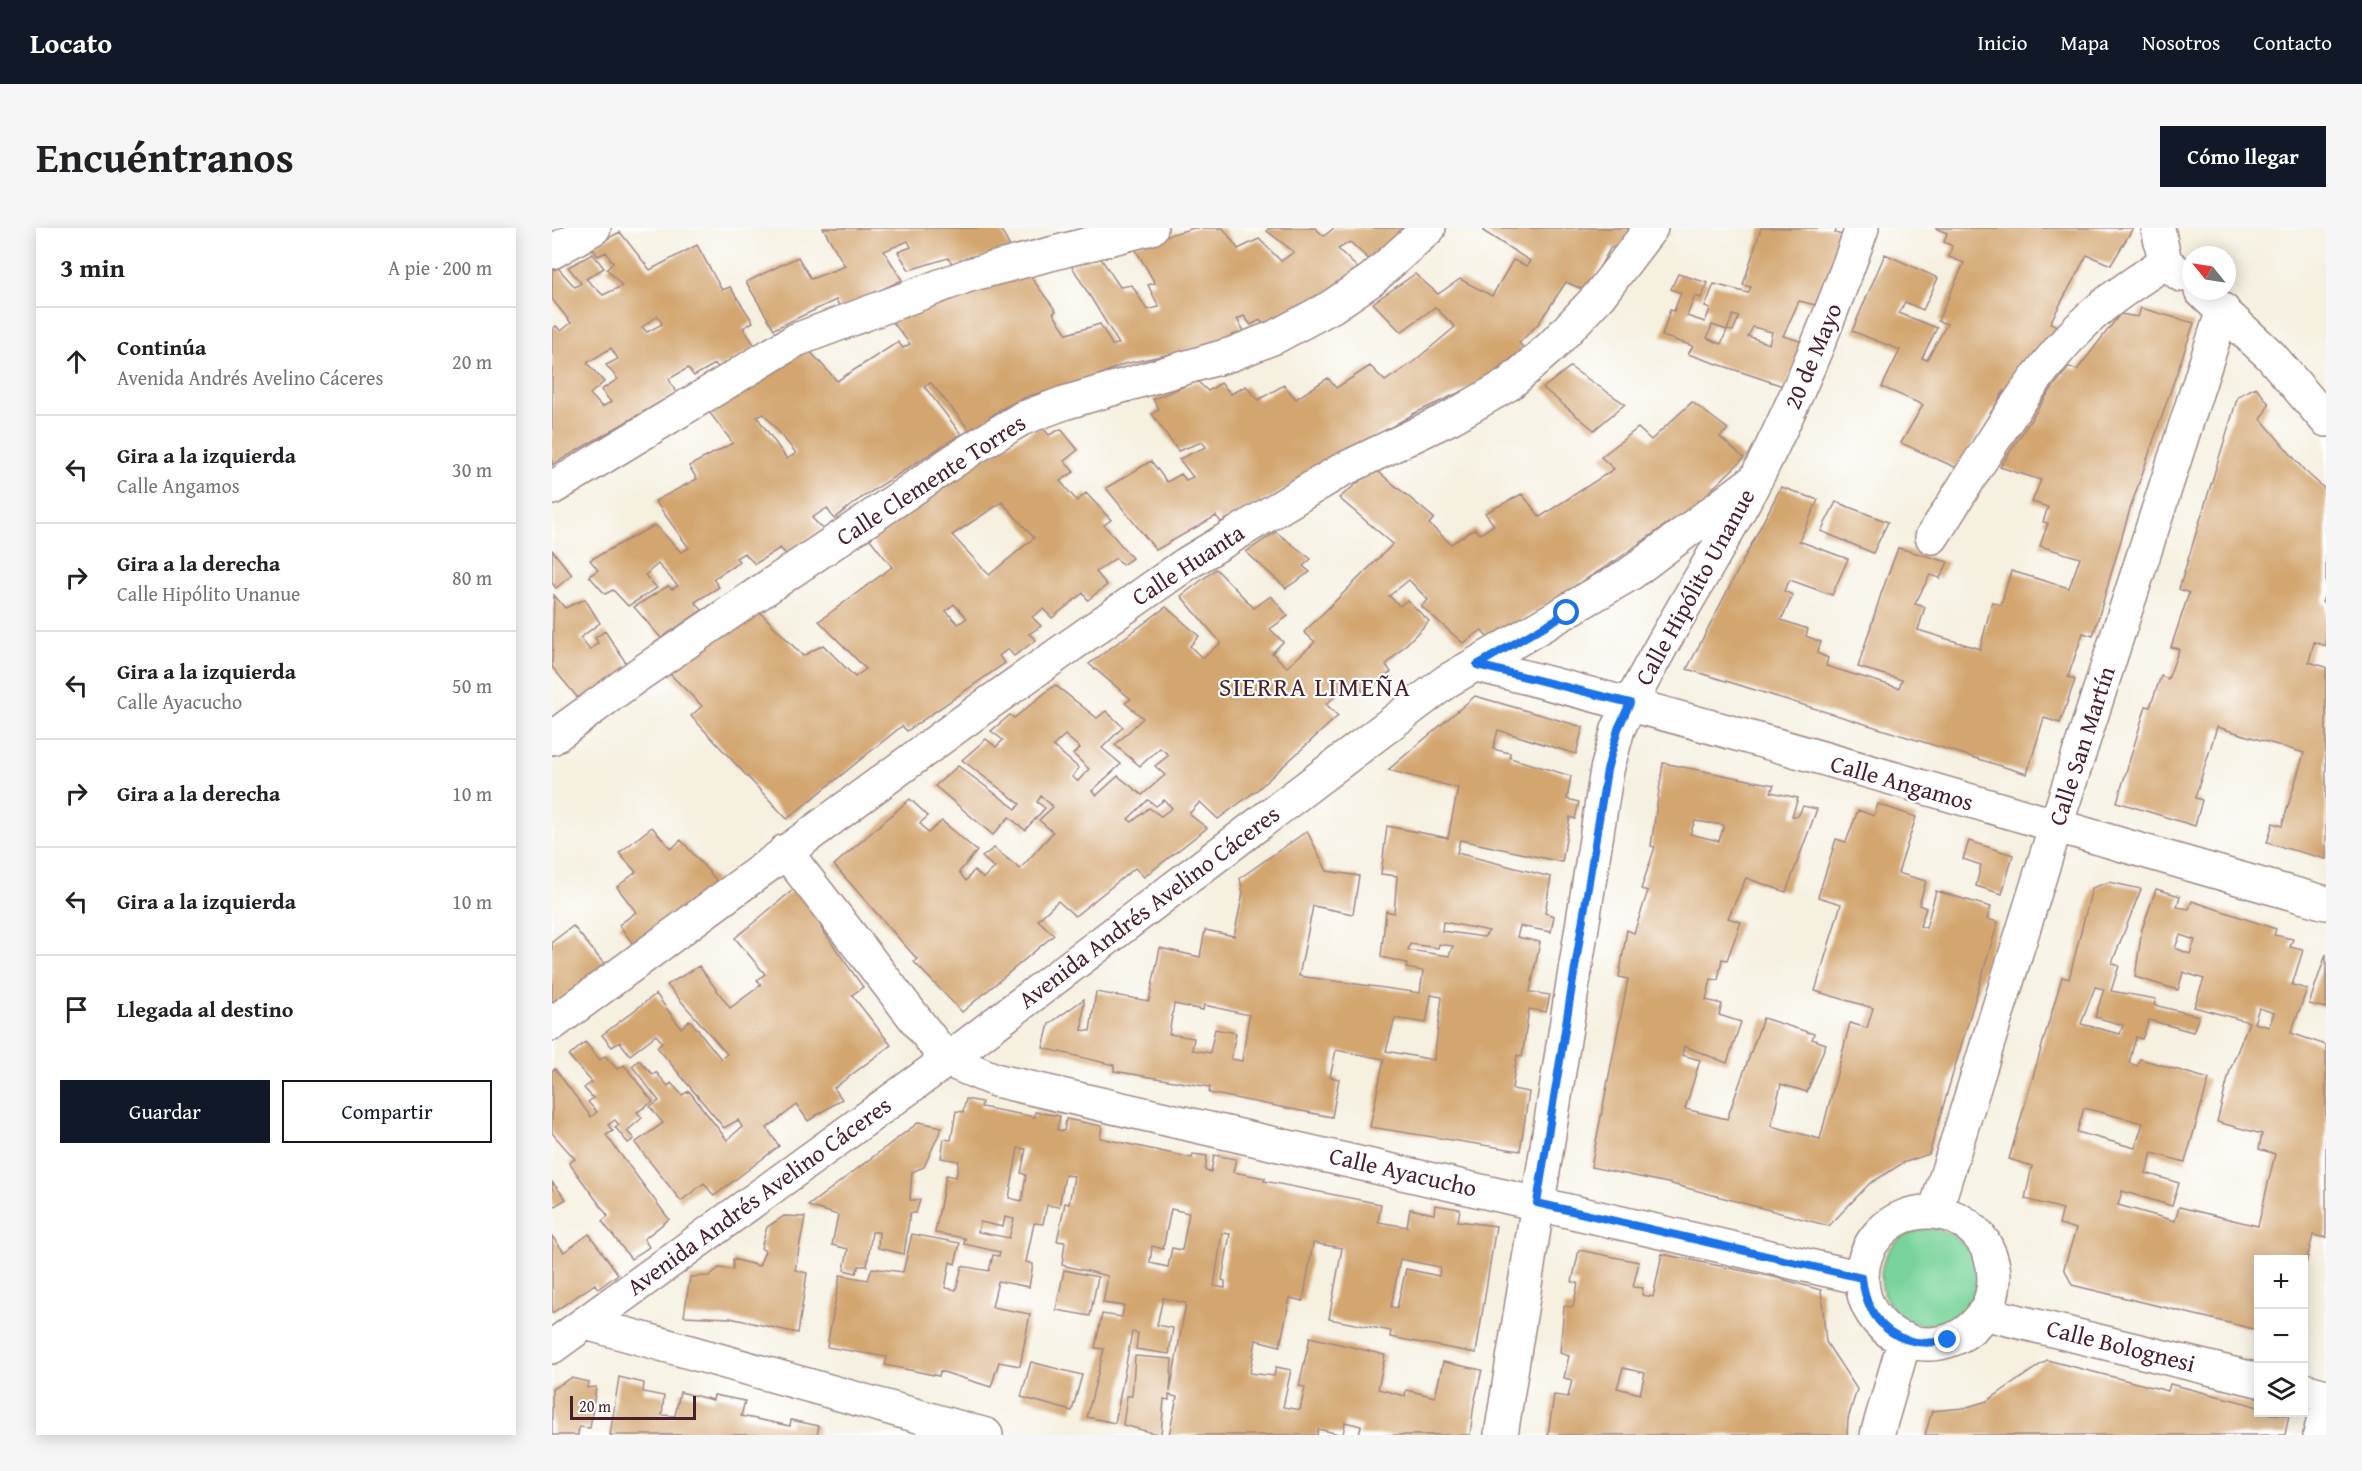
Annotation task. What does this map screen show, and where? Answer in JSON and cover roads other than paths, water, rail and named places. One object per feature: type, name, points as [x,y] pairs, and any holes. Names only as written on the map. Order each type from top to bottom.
[{"type":"street","points":[[552,252],[594,228]]},
{"type":"street","points":[[552,488],[796,340],[969,275],[1151,228]]},
{"type":"street","name":"Calle Clemente Torres","points":[[552,738],[648,668],[970,450],[1021,419],[1064,403],[1232,354],[1275,337],[1331,307],[1371,280],[1429,228]]},
{"type":"street","name":"Calle Huanta","points":[[552,1024],[785,851],[1186,564],[1340,471],[1452,417],[1509,384],[1552,346],[1599,296],[1652,228]]},
{"type":"street","name":"20 de Mayo","points":[[1755,480],[1801,389],[1833,312],[1862,228]]},
{"type":"street","points":[[2158,228],[2165,262],[2182,276]]},
{"type":"street","points":[[1932,537],[2035,382],[2066,341],[2112,300],[2165,262]]},
{"type":"street","points":[[2212,300],[2270,355],[2326,420]]},
{"type":"street","name":"Calle San Martín","points":[[1935,1212],[2055,828],[2212,300]]},
{"type":"street","name":"Avenida Andrés Avelino Cáceres","points":[[552,1347],[947,1060],[1447,681],[1630,574],[1755,480]]},
{"type":"street","name":"Calle Hipólito Unanue","points":[[1501,1435],[1607,770],[1618,729],[1630,703],[1755,480]]},
{"type":"street","name":"Calle Angamos","points":[[1477,665],[1630,703],[2055,828],[2326,903]]},
{"type":"street","points":[[785,851],[947,1060]]},
{"type":"street","name":"Calle Ayacucho","points":[[947,1060],[995,1080],[1862,1278]]},
{"type":"street","points":[[1935,1212],[1953,1217],[1970,1227],[1982,1241],[1991,1258],[1994,1277],[1991,1296],[1974,1325],[1948,1340],[1934,1344],[1905,1340],[1878,1322],[1864,1294],[1862,1278],[1864,1260],[1872,1243],[1884,1229],[1899,1218],[1917,1213],[1935,1212]]},
{"type":"street","name":"Calle Bolognesi","points":[[1983,1313],[2254,1379]]},
{"type":"street","points":[[586,1323],[986,1435]]},
{"type":"street","points":[[1877,1435],[1905,1340]]},
{"type":"street","points":[[2308,1391],[2326,1396]]},
{"type":"street","points":[[2320,1435],[2326,1408]]},
{"type":"district","name":"SIERRA LIMEÑA","points":[[1315,687]]}]
